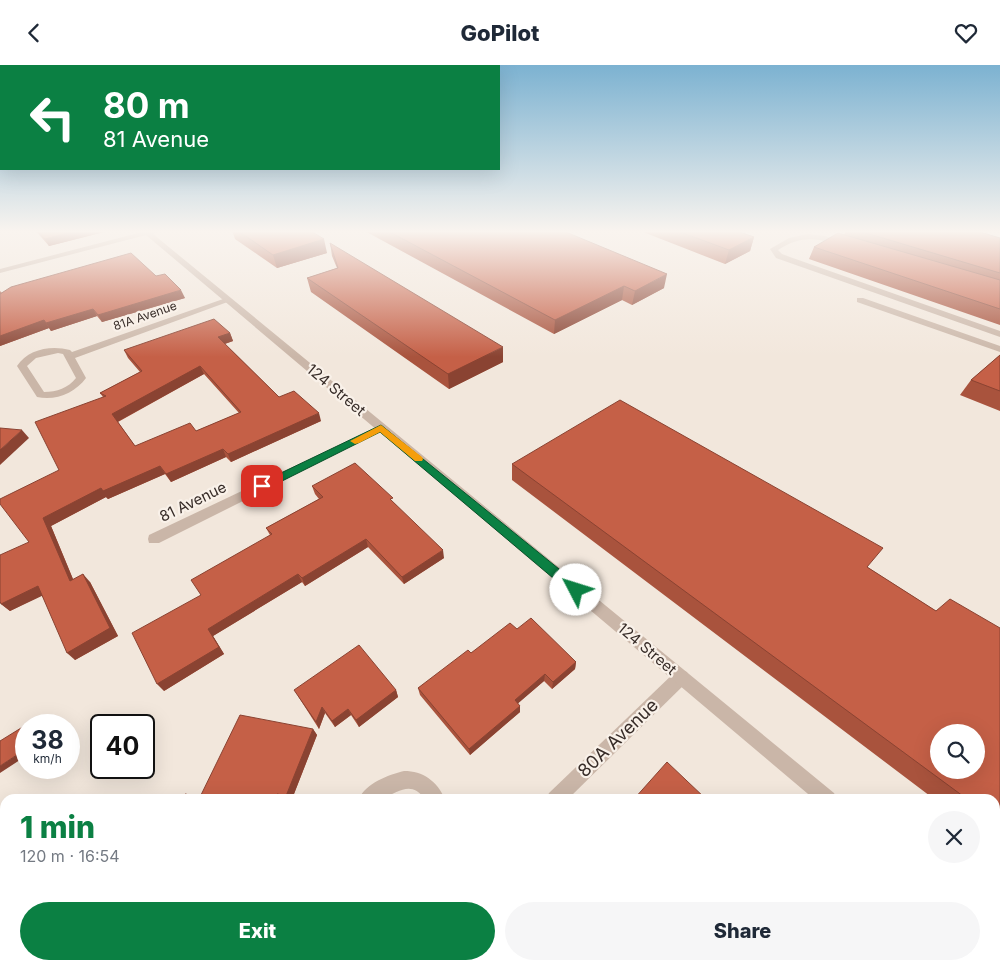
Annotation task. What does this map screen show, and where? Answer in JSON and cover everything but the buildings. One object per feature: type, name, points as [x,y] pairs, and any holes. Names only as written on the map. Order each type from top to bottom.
[{"type":"street","name":"124 Street","points":[[197,272],[381,428],[822,794]]},
{"type":"street","points":[[824,272],[1000,334]]},
{"type":"street","points":[[860,299],[1000,349]]},
{"type":"street","name":"81A Avenue","points":[[70,356],[229,300]]},
{"type":"street","name":"81A Avenue","points":[[63,350],[70,356],[82,378],[76,386],[52,395],[41,395],[22,366],[28,358],[42,353],[63,350]]},
{"type":"street","name":"81 Avenue","points":[[154,539],[381,428]]},
{"type":"street","name":"80A Avenue","points":[[560,794],[681,677]]},
{"type":"street","points":[[375,794],[387,785],[412,780],[425,785],[432,794]]},
{"type":"slow traffic","points":[[355,441],[381,428],[418,459]]},
{"type":"route","points":[[262,486],[381,428],[576,590]]}]
